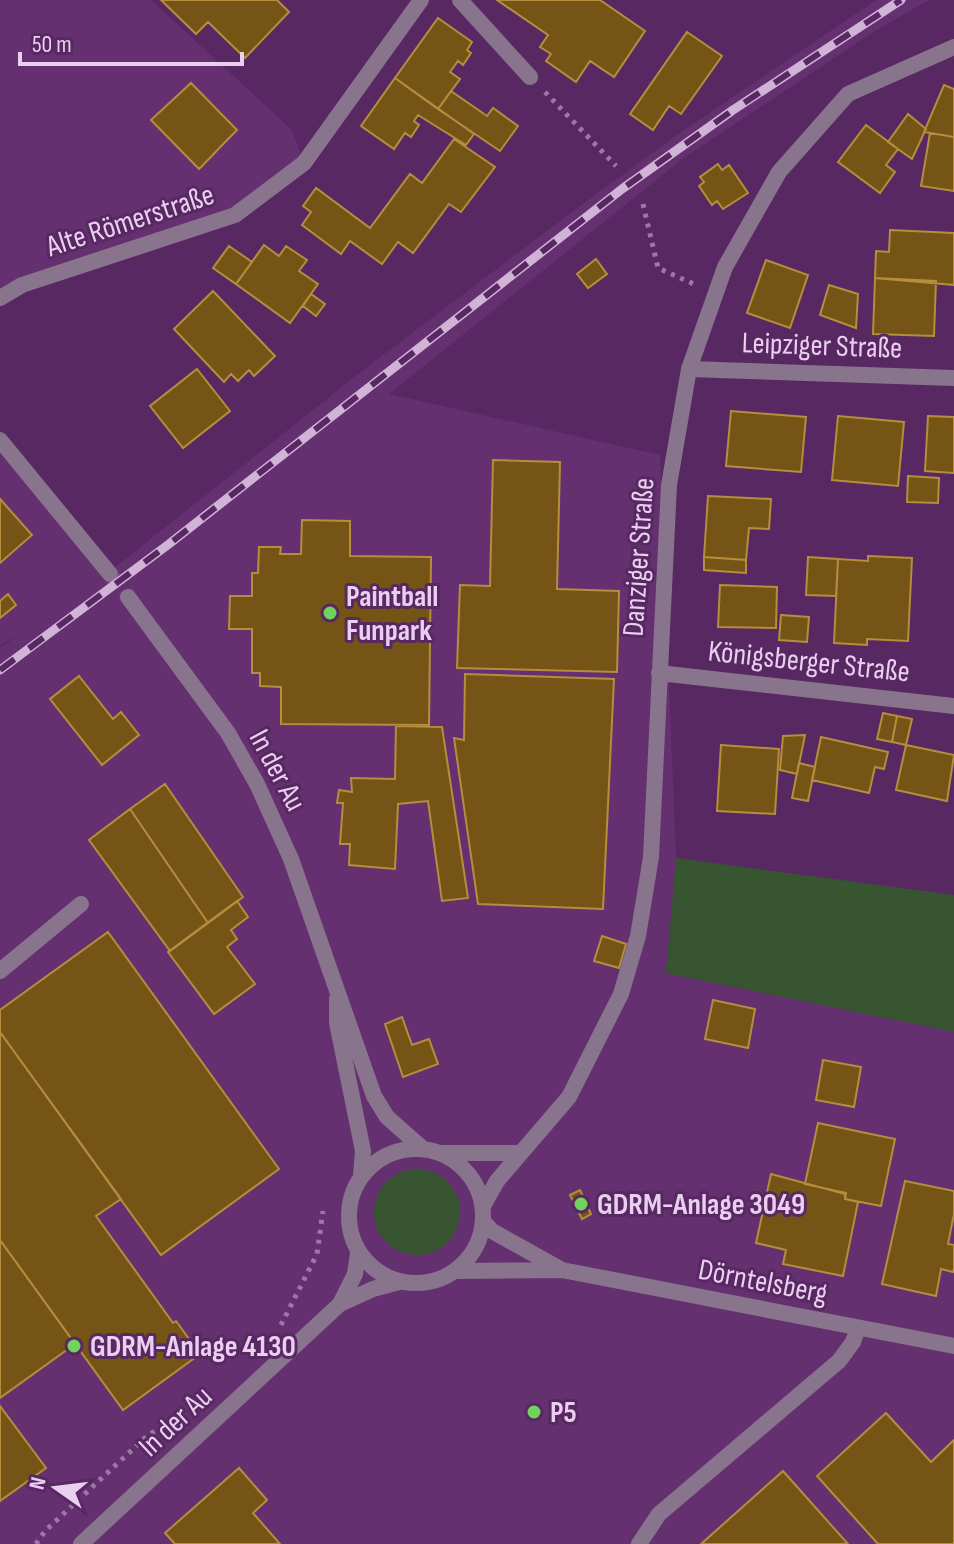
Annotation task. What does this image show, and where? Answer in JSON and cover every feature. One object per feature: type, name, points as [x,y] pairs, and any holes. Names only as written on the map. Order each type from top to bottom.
[{"type":"street","name":"Alte Römerstraße","points":[[0,298],[22,285],[235,215],[304,163],[421,0]]},
{"type":"street","points":[[460,0],[530,77]]},
{"type":"street","name":"Danziger Straße","points":[[483,1214],[497,1181],[569,1097],[621,994],[638,936],[651,857],[669,485],[689,369],[725,267],[779,172],[848,94],[954,47]]},
{"type":"street","name":"Leipziger Straße","points":[[689,369],[954,378]]},
{"type":"street","points":[[0,440],[110,574]]},
{"type":"street","name":"In der Au","points":[[128,597],[228,733],[257,784],[291,859],[374,1096],[398,1130],[422,1148]]},
{"type":"street","name":"Königsberger Straße","points":[[659,673],[954,706]]},
{"type":"street","points":[[0,971],[81,904]]},
{"type":"street","name":"In der Au","points":[[336,990],[337,1023],[363,1151],[361,1176]]},
{"type":"street","points":[[442,1153],[462,1166],[476,1184],[483,1214],[474,1249],[455,1271],[420,1284],[384,1276],[358,1253],[350,1234],[348,1214],[351,1194],[361,1176],[378,1159],[399,1150],[422,1148],[442,1153],[521,1153]]},
{"type":"street","name":"Dörntelsberg","points":[[483,1214],[492,1231],[562,1270]]},
{"type":"street","name":"In der Au","points":[[340,1304],[355,1274],[358,1253]]},
{"type":"street","name":"Dörntelsberg","points":[[455,1271],[562,1270],[954,1346]]},
{"type":"street","name":"In der Au","points":[[88,1542],[340,1304],[373,1289],[401,1282]]},
{"type":"street","points":[[639,1544],[659,1514],[839,1361],[853,1342],[858,1328]]},
{"type":"path","points":[[530,77],[616,166]]},
{"type":"path","points":[[643,204],[658,268],[715,293]]},
{"type":"path","points":[[279,1329],[317,1254],[323,1211]]},
{"type":"path","points":[[36,1544],[45,1531],[148,1435],[197,1407]]},
{"type":"shaded area","points":[[0,0],[151,0],[291,129],[304,163],[235,215],[0,298]]},
{"type":"shaded area","points":[[876,0],[929,0],[872,33],[685,157],[389,394],[660,455],[676,858],[666,973],[954,1032],[954,1544],[0,1544],[0,648],[25,630],[0,646],[0,440],[109,572],[367,367],[572,212],[674,137]]},
{"type":"green space","points":[[676,858],[954,895],[954,1032],[666,973]]},
{"type":"green space","points":[[417,1169],[441,1176],[453,1188],[460,1212],[453,1236],[441,1248],[417,1255],[393,1248],[381,1236],[374,1212],[381,1188],[393,1176]]},
{"type":"building","points":[[161,0],[277,0],[289,12],[245,58],[208,22],[196,34]]},
{"type":"building","points":[[497,0],[600,0],[645,31],[614,77],[590,61],[576,82],[546,61],[551,54],[540,47],[548,35]]},
{"type":"building","points":[[438,18],[472,42],[467,50],[471,53],[463,65],[458,61],[450,72],[460,79],[438,109],[395,78]]},
{"type":"building","points":[[687,32],[722,56],[681,114],[669,106],[653,130],[630,114]]},
{"type":"building","points":[[395,78],[474,134],[466,145],[418,115],[414,121],[419,125],[411,137],[405,133],[394,149],[361,126]]},
{"type":"building","points":[[191,83],[237,130],[199,169],[151,120]]},
{"type":"building","points":[[944,85],[954,89],[954,137],[924,132]]},
{"type":"building","points":[[451,91],[487,116],[493,108],[518,126],[500,151],[438,109]]},
{"type":"building","points":[[908,114],[926,129],[912,159],[888,142]]},
{"type":"building","points":[[866,125],[898,149],[886,165],[895,172],[880,193],[838,162]]},
{"type":"building","points":[[930,133],[954,137],[954,191],[921,186]]},
{"type":"building","points":[[454,139],[495,167],[461,212],[449,204],[413,253],[398,242],[382,264],[350,241],[341,254],[302,225],[311,212],[303,206],[316,188],[370,228],[410,174],[422,183]]},
{"type":"building","points":[[718,164],[722,170],[729,165],[748,193],[723,209],[717,201],[712,205],[699,186],[704,182],[700,177]]},
{"type":"building","points":[[890,230],[954,233],[954,285],[875,278],[876,251],[889,252]]},
{"type":"building","points":[[264,245],[279,256],[286,246],[307,260],[299,271],[318,284],[290,323],[236,284]]},
{"type":"building","points":[[229,246],[252,262],[236,284],[213,268]]},
{"type":"building","points":[[596,259],[607,274],[588,288],[577,274]]},
{"type":"building","points":[[766,260],[808,275],[790,328],[747,313]]},
{"type":"building","points":[[875,278],[936,281],[934,336],[873,334]]},
{"type":"building","points":[[829,285],[858,294],[856,328],[820,315]]},
{"type":"building","points":[[213,291],[275,356],[254,376],[249,370],[238,381],[231,374],[224,382],[174,329]]},
{"type":"building","points":[[311,294],[325,304],[316,316],[303,306]]},
{"type":"building","points":[[197,369],[230,411],[183,448],[150,406]]},
{"type":"building","points":[[731,411],[806,417],[801,472],[726,466]]},
{"type":"building","points":[[838,416],[904,422],[898,486],[832,480]]},
{"type":"building","points":[[928,416],[954,417],[954,473],[925,471]]},
{"type":"building","points":[[493,460],[560,462],[557,589],[619,591],[617,672],[457,668],[460,585],[490,586]]},
{"type":"building","points":[[908,476],[939,478],[938,503],[907,502]]},
{"type":"building","points":[[708,496],[771,499],[769,529],[749,528],[746,560],[704,557]]},
{"type":"building","points":[[0,499],[32,535],[0,563]]},
{"type":"building","name":"Paintball Funpark","points":[[302,520],[350,521],[350,556],[431,557],[429,725],[281,724],[281,687],[260,686],[260,673],[252,673],[252,629],[229,629],[230,596],[252,596],[252,573],[258,573],[259,547],[281,547],[280,554],[301,554]]},
{"type":"building","points":[[868,556],[912,558],[908,641],[867,639],[867,645],[834,643],[838,559],[868,561]]},
{"type":"building","points":[[704,557],[746,560],[746,573],[704,570]]},
{"type":"building","points":[[808,557],[838,559],[836,596],[806,595]]},
{"type":"building","points":[[720,585],[777,587],[776,628],[718,627]]},
{"type":"building","points":[[8,594],[16,605],[0,618],[0,601]]},
{"type":"building","points":[[781,615],[809,617],[807,642],[779,640]]},
{"type":"building","points":[[465,674],[614,679],[603,909],[478,904],[454,738],[464,740]]},
{"type":"building","points":[[79,676],[113,719],[121,712],[139,735],[102,765],[50,699]]},
{"type":"building","points":[[883,713],[897,716],[892,742],[877,739]]},
{"type":"building","points":[[897,716],[912,719],[906,745],[892,742]]},
{"type":"building","points":[[396,726],[442,727],[468,898],[442,901],[428,801],[398,804],[395,869],[349,865],[350,844],[340,844],[343,803],[337,803],[339,790],[352,792],[351,778],[395,779]]},
{"type":"building","points":[[805,735],[797,774],[780,770],[783,736]]},
{"type":"building","points":[[821,737],[888,752],[884,769],[875,767],[869,793],[812,780]]},
{"type":"building","points":[[721,745],[779,749],[775,814],[717,811]]},
{"type":"building","points":[[906,745],[954,755],[947,801],[896,790]]},
{"type":"building","points":[[799,763],[815,767],[808,801],[792,798]]},
{"type":"building","points":[[165,784],[243,897],[208,923],[130,809]]},
{"type":"building","points":[[130,809],[208,923],[170,951],[89,840]]},
{"type":"building","points":[[237,901],[248,917],[231,930],[237,939],[227,947],[255,984],[214,1014],[168,952]]},
{"type":"building","points":[[108,932],[279,1169],[161,1255],[0,1032],[0,1010]]},
{"type":"building","points":[[602,936],[626,944],[619,968],[594,961]]},
{"type":"building","points":[[713,1000],[755,1009],[748,1048],[705,1039]]},
{"type":"building","points":[[402,1017],[412,1045],[429,1039],[438,1064],[403,1077],[385,1024]]},
{"type":"building","points":[[0,1032],[121,1199],[96,1216],[173,1323],[176,1321],[200,1354],[123,1410],[0,1240]]},
{"type":"building","points":[[823,1060],[861,1067],[854,1107],[816,1100]]},
{"type":"building","points":[[818,1123],[895,1139],[881,1206],[845,1199],[846,1193],[805,1184]]},
{"type":"building","points":[[771,1174],[845,1194],[845,1199],[858,1202],[843,1276],[783,1264],[786,1250],[756,1243]]},
{"type":"building","points":[[905,1181],[954,1191],[954,1214],[948,1244],[954,1245],[954,1269],[953,1272],[941,1269],[936,1296],[882,1284]]},
{"type":"building","name":"GDRM-Anlage 3049","points":[[580,1190],[591,1214],[582,1219],[570,1195]]},
{"type":"building","points":[[0,1240],[75,1344],[0,1398]]},
{"type":"building","points":[[0,1406],[46,1468],[0,1501]]},
{"type":"building","points":[[886,1413],[931,1462],[954,1440],[954,1544],[878,1544],[817,1476]]},
{"type":"building","points":[[239,1468],[267,1500],[253,1513],[280,1544],[175,1544],[165,1533]]},
{"type":"building","points":[[783,1471],[848,1544],[701,1544]]},
{"type":"tunnel","points":[[110,574],[128,597]]},
{"type":"railway","points":[[0,670],[169,544],[622,189],[733,110],[901,0]]},
{"type":"place","name":"Paintball Funpark","points":[[330,613]]},
{"type":"place","name":"GDRM-Anlage 3049","points":[[581,1204]]},
{"type":"place","name":"GDRM-Anlage 4130","points":[[74,1346]]},
{"type":"place","name":"P5","points":[[534,1412]]}]
